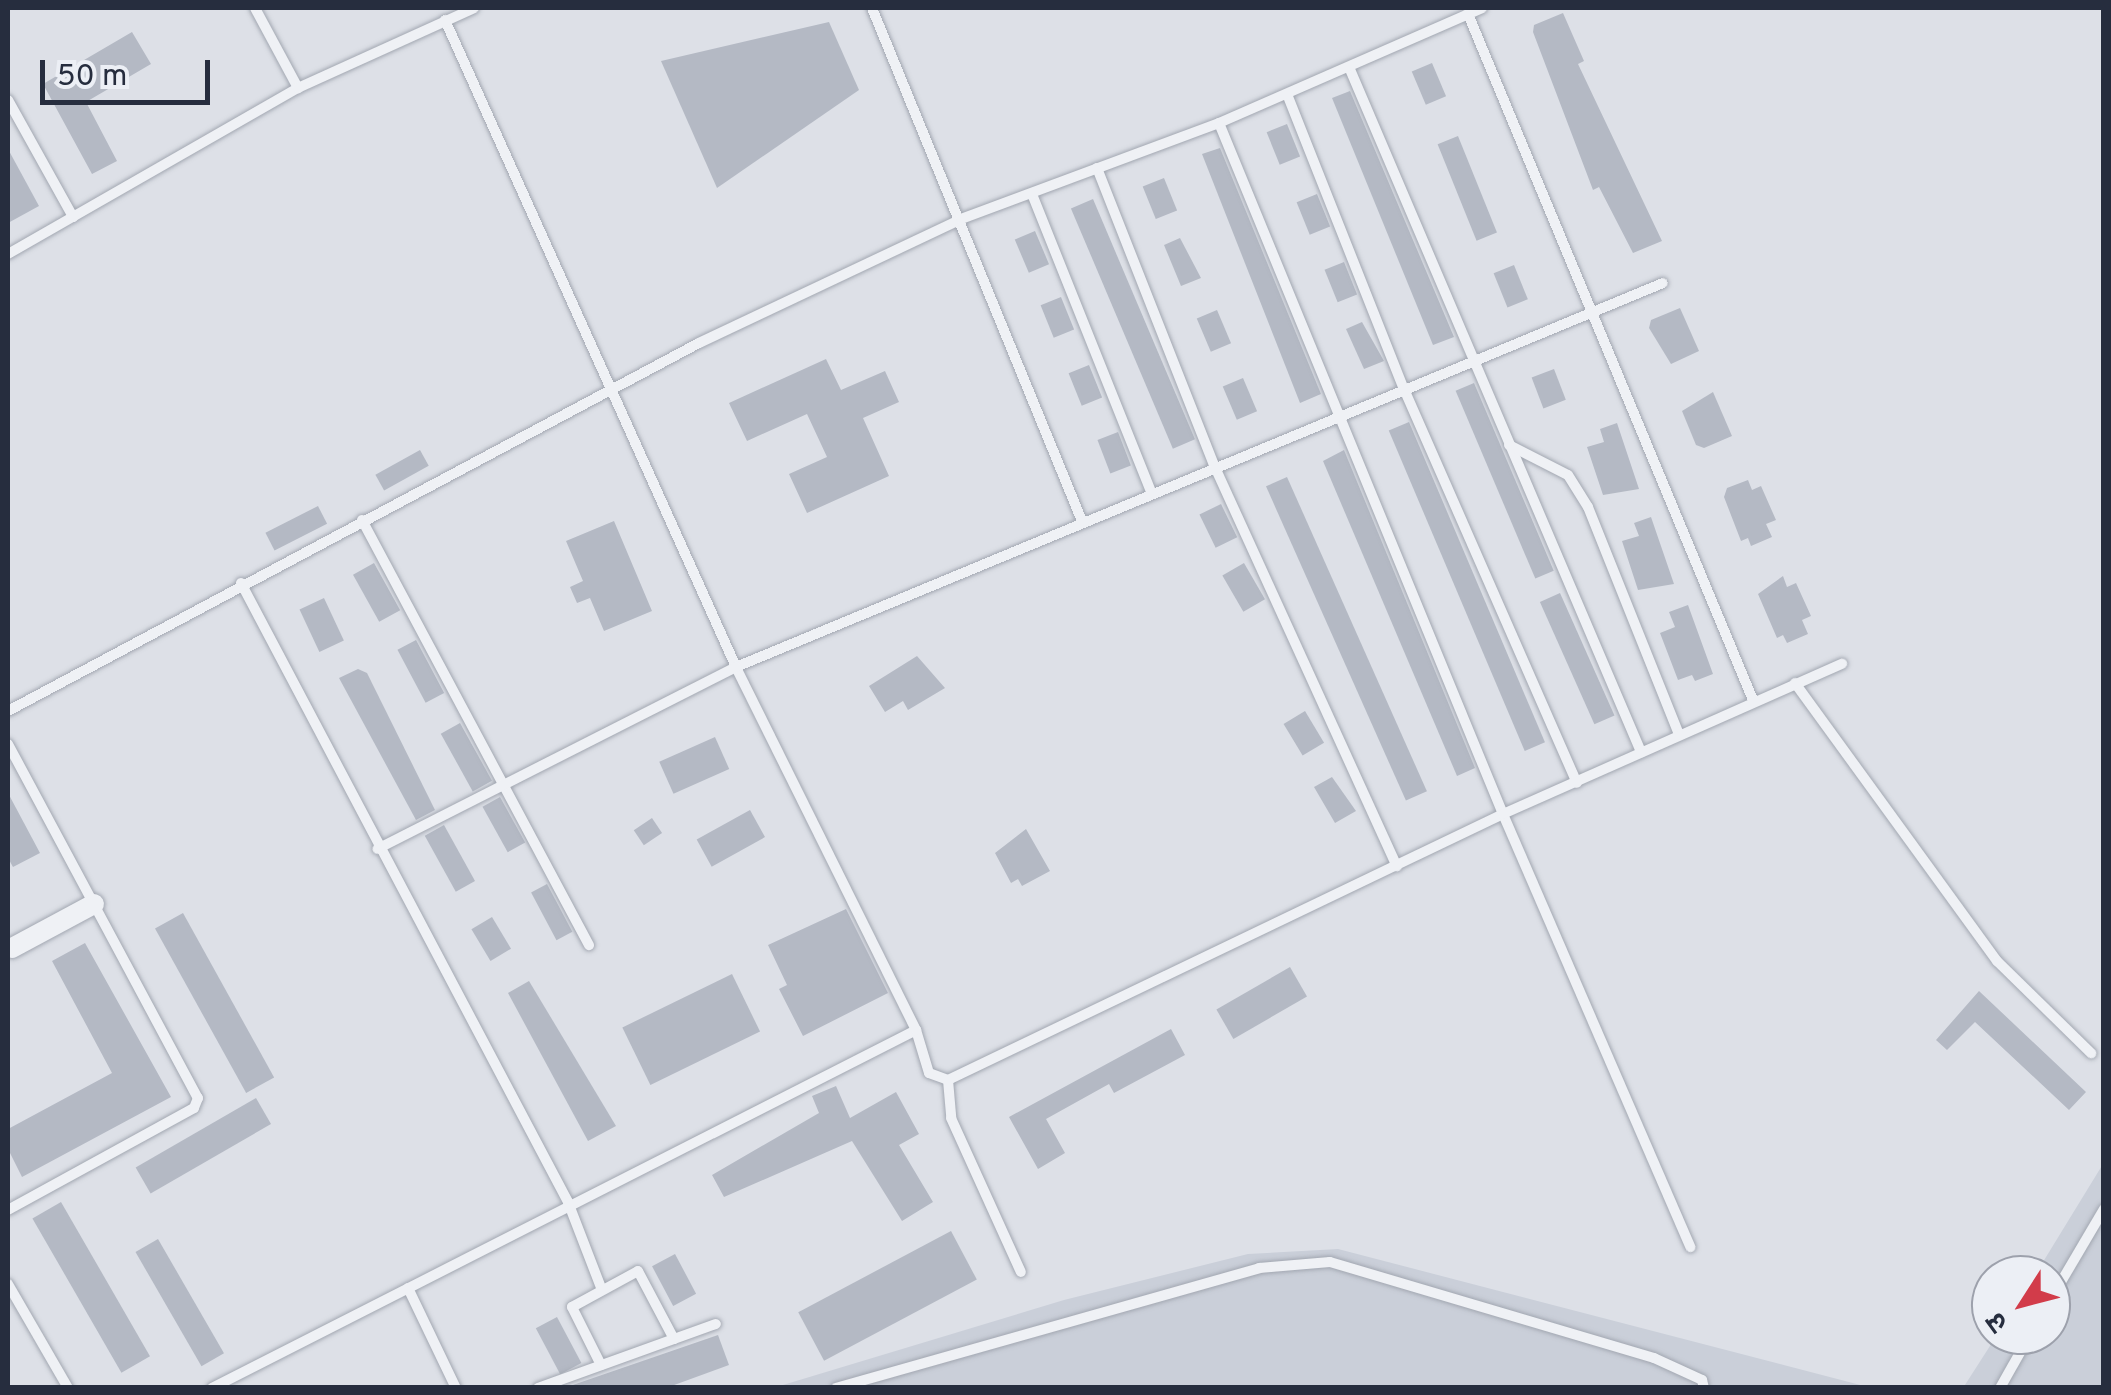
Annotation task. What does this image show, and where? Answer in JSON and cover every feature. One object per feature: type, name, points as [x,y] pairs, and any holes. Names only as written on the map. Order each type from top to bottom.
[{"type":"street","points":[[9,947],[94,904]]},
{"type":"lane","points":[[255,8],[298,88]]},
{"type":"lane","points":[[8,254],[298,88],[474,8]]},
{"type":"lane","points":[[872,8],[1082,521]]},
{"type":"lane","points":[[8,694],[11,709],[241,583],[612,392],[699,343],[961,219],[1219,123],[1482,8]]},
{"type":"lane","points":[[1468,14],[1753,700]]},
{"type":"lane","points":[[445,20],[736,667],[916,1030],[929,1073],[948,1080],[1502,814],[1842,664]]},
{"type":"lane","points":[[1349,67],[1640,752]]},
{"type":"lane","points":[[1286,94],[1404,389],[1577,783]]},
{"type":"lane","points":[[8,100],[73,217]]},
{"type":"lane","points":[[1219,123],[1502,814],[1690,1246]]},
{"type":"lane","points":[[1097,168],[1214,465],[1398,866]]},
{"type":"lane","points":[[1032,194],[1151,492]]},
{"type":"lane","points":[[378,848],[736,667],[1214,465],[1663,283]]},
{"type":"lane","points":[[1509,444],[1568,475],[1588,506],[1679,734]]},
{"type":"lane","points":[[362,520],[588,945]]},
{"type":"lane","points":[[241,583],[568,1202],[602,1290]]},
{"type":"lane","points":[[1795,683],[1997,961],[2092,1053]]},
{"type":"lane","points":[[8,744],[198,1098],[194,1108],[8,1210]]},
{"type":"lane","points":[[212,1388],[568,1202],[916,1030]]},
{"type":"lane","points":[[948,1080],[951,1118],[1021,1272]]},
{"type":"lane","points":[[2071,1266],[2104,1210]]},
{"type":"lane","points":[[836,1388],[1258,1268],[1330,1262],[1654,1358],[1702,1380],[1704,1388]]},
{"type":"lane","points":[[601,1365],[572,1306],[638,1271],[674,1339]]},
{"type":"lane","points":[[8,1284],[68,1388]]},
{"type":"lane","points":[[408,1288],[456,1388]]},
{"type":"lane","points":[[538,1388],[716,1324]]},
{"type":"lane","points":[[2000,1388],[2019,1355]]},
{"type":"shaded area","points":[[2103,1164],[2103,1387],[1963,1388],[1984,1355],[2071,1355],[2071,1255],[2047,1255]]},
{"type":"shaded area","points":[[1338,1249],[1868,1387],[773,1388],[1064,1300],[1248,1254]]},
{"type":"building","points":[[1563,13],[1584,61],[1578,64],[1662,241],[1633,253],[1599,187],[1593,190],[1533,32],[1534,25]]},
{"type":"building","points":[[829,22],[859,90],[717,188],[661,61]]},
{"type":"building","points":[[132,32],[151,64],[86,102],[117,161],[92,174],[43,84]]},
{"type":"building","points":[[1432,63],[1446,96],[1426,105],[1412,72]]},
{"type":"building","points":[[1350,91],[1454,337],[1433,345],[1332,98]]},
{"type":"building","points":[[1287,124],[1300,156],[1280,165],[1267,132]]},
{"type":"building","points":[[1458,136],[1497,232],[1477,241],[1438,144]]},
{"type":"building","points":[[1220,148],[1321,394],[1300,403],[1202,154]]},
{"type":"building","points":[[8,149],[39,206],[8,223]]},
{"type":"building","points":[[1164,178],[1177,210],[1156,219],[1143,187]]},
{"type":"building","points":[[1317,194],[1330,226],[1310,235],[1297,202]]},
{"type":"building","points":[[1093,199],[1195,439],[1173,449],[1071,208]]},
{"type":"building","points":[[1035,231],[1049,264],[1029,273],[1015,240]]},
{"type":"building","points":[[1180,238],[1201,278],[1181,286],[1164,245]]},
{"type":"building","points":[[1344,262],[1357,294],[1338,302],[1325,270]]},
{"type":"building","points":[[1514,265],[1528,299],[1507,308],[1494,273]]},
{"type":"building","points":[[1061,297],[1074,329],[1054,338],[1041,305]]},
{"type":"building","points":[[1680,308],[1699,351],[1671,364],[1649,328],[1651,320]]},
{"type":"building","points":[[1217,310],[1231,343],[1211,352],[1197,319]]},
{"type":"building","points":[[1362,322],[1384,361],[1364,369],[1346,329]]},
{"type":"building","points":[[826,359],[841,390],[885,371],[899,402],[863,418],[889,476],[807,513],[789,474],[827,457],[807,414],[747,441],[729,403]]},
{"type":"building","points":[[1089,365],[1102,397],[1082,406],[1069,373]]},
{"type":"building","points":[[1554,369],[1566,400],[1543,408],[1532,378]]},
{"type":"building","points":[[1243,378],[1257,411],[1237,420],[1223,387]]},
{"type":"building","points":[[1474,383],[1554,571],[1535,579],[1456,391]]},
{"type":"building","points":[[1713,392],[1732,436],[1704,448],[1696,445],[1682,411]]},
{"type":"building","points":[[1409,422],[1545,742],[1525,751],[1389,431]]},
{"type":"building","points":[[1617,423],[1639,489],[1603,495],[1587,447],[1604,442],[1600,429]]},
{"type":"building","points":[[1118,432],[1131,466],[1110,473],[1097,440]]},
{"type":"building","points":[[420,450],[429,466],[384,490],[375,475]]},
{"type":"building","points":[[1344,450],[1475,768],[1457,776],[1323,461]]},
{"type":"building","points":[[1287,477],[1427,791],[1406,801],[1266,486]]},
{"type":"building","points":[[1748,480],[1752,490],[1761,486],[1776,520],[1766,524],[1772,537],[1751,546],[1748,538],[1741,541],[1724,497],[1727,488]]},
{"type":"building","points":[[1221,504],[1237,537],[1216,548],[1199,515]]},
{"type":"building","points":[[318,506],[327,524],[275,551],[265,533]]},
{"type":"building","points":[[1651,517],[1674,584],[1638,590],[1622,541],[1639,536],[1634,523]]},
{"type":"building","points":[[614,521],[652,611],[604,631],[590,598],[577,603],[570,587],[583,581],[566,541]]},
{"type":"building","points":[[374,563],[400,610],[379,622],[353,575]]},
{"type":"building","points":[[1244,563],[1265,599],[1243,612],[1222,576]]},
{"type":"building","points":[[1783,576],[1787,587],[1796,583],[1811,616],[1802,620],[1808,634],[1787,643],[1783,635],[1777,638],[1758,594]]},
{"type":"building","points":[[1560,593],[1615,715],[1594,724],[1540,602]]},
{"type":"building","points":[[324,598],[344,641],[319,652],[300,609]]},
{"type":"building","points":[[1688,605],[1713,674],[1695,681],[1692,675],[1678,680],[1660,633],[1675,627],[1669,612]]},
{"type":"building","points":[[416,640],[444,693],[426,703],[397,650]]},
{"type":"building","points":[[917,656],[945,688],[908,710],[903,701],[885,712],[869,686]]},
{"type":"building","points":[[358,669],[367,673],[435,810],[416,820],[339,678]]},
{"type":"building","points":[[1305,711],[1324,743],[1303,756],[1284,724]]},
{"type":"building","points":[[460,723],[492,781],[473,791],[441,734]]},
{"type":"building","points":[[715,737],[729,769],[674,794],[659,762]]},
{"type":"building","points":[[1332,777],[1356,811],[1335,823],[1314,787]]},
{"type":"building","points":[[8,793],[40,853],[13,867],[8,858]]},
{"type":"building","points":[[500,797],[525,842],[508,852],[483,807]]},
{"type":"building","points":[[750,810],[765,837],[712,867],[697,840]]},
{"type":"building","points":[[652,818],[662,833],[644,845],[634,830]]},
{"type":"building","points":[[444,825],[475,881],[456,892],[425,836]]},
{"type":"building","points":[[1026,829],[1050,871],[1022,886],[1018,879],[1011,883],[995,853]]},
{"type":"building","points":[[547,884],[572,932],[556,940],[531,892]]},
{"type":"building","points":[[846,909],[888,993],[803,1036],[779,989],[787,985],[768,945]]},
{"type":"building","points":[[183,913],[274,1077],[246,1093],[155,929]]},
{"type":"building","points":[[492,917],[511,949],[490,961],[471,929]]},
{"type":"building","points":[[85,943],[171,1097],[22,1177],[8,1149],[8,1129],[112,1073],[52,961]]},
{"type":"building","points":[[1290,967],[1307,996],[1233,1039],[1216,1009]]},
{"type":"building","points":[[732,974],[760,1032],[650,1085],[622,1027]]},
{"type":"building","points":[[529,981],[616,1126],[588,1141],[508,993]]},
{"type":"building","points":[[1979,991],[2086,1092],[2069,1110],[1975,1022],[1947,1050],[1936,1040]]},
{"type":"building","points":[[1171,1029],[1185,1055],[1114,1093],[1109,1084],[1046,1119],[1065,1153],[1038,1169],[1009,1117]]},
{"type":"building","points":[[836,1086],[850,1118],[896,1092],[919,1134],[899,1145],[933,1202],[902,1221],[852,1141],[724,1197],[712,1175],[819,1113],[812,1096]]},
{"type":"building","points":[[256,1098],[271,1124],[151,1193],[136,1168]]},
{"type":"building","points":[[61,1202],[150,1356],[121,1373],[32,1218]]},
{"type":"building","points":[[951,1231],[977,1280],[824,1361],[798,1312]]},
{"type":"building","points":[[158,1239],[224,1353],[201,1366],[135,1252]]},
{"type":"building","points":[[675,1254],[696,1294],[673,1306],[652,1266]]},
{"type":"building","points":[[557,1317],[581,1363],[560,1374],[536,1328]]},
{"type":"building","points":[[718,1335],[729,1365],[666,1388],[567,1387]]}]
